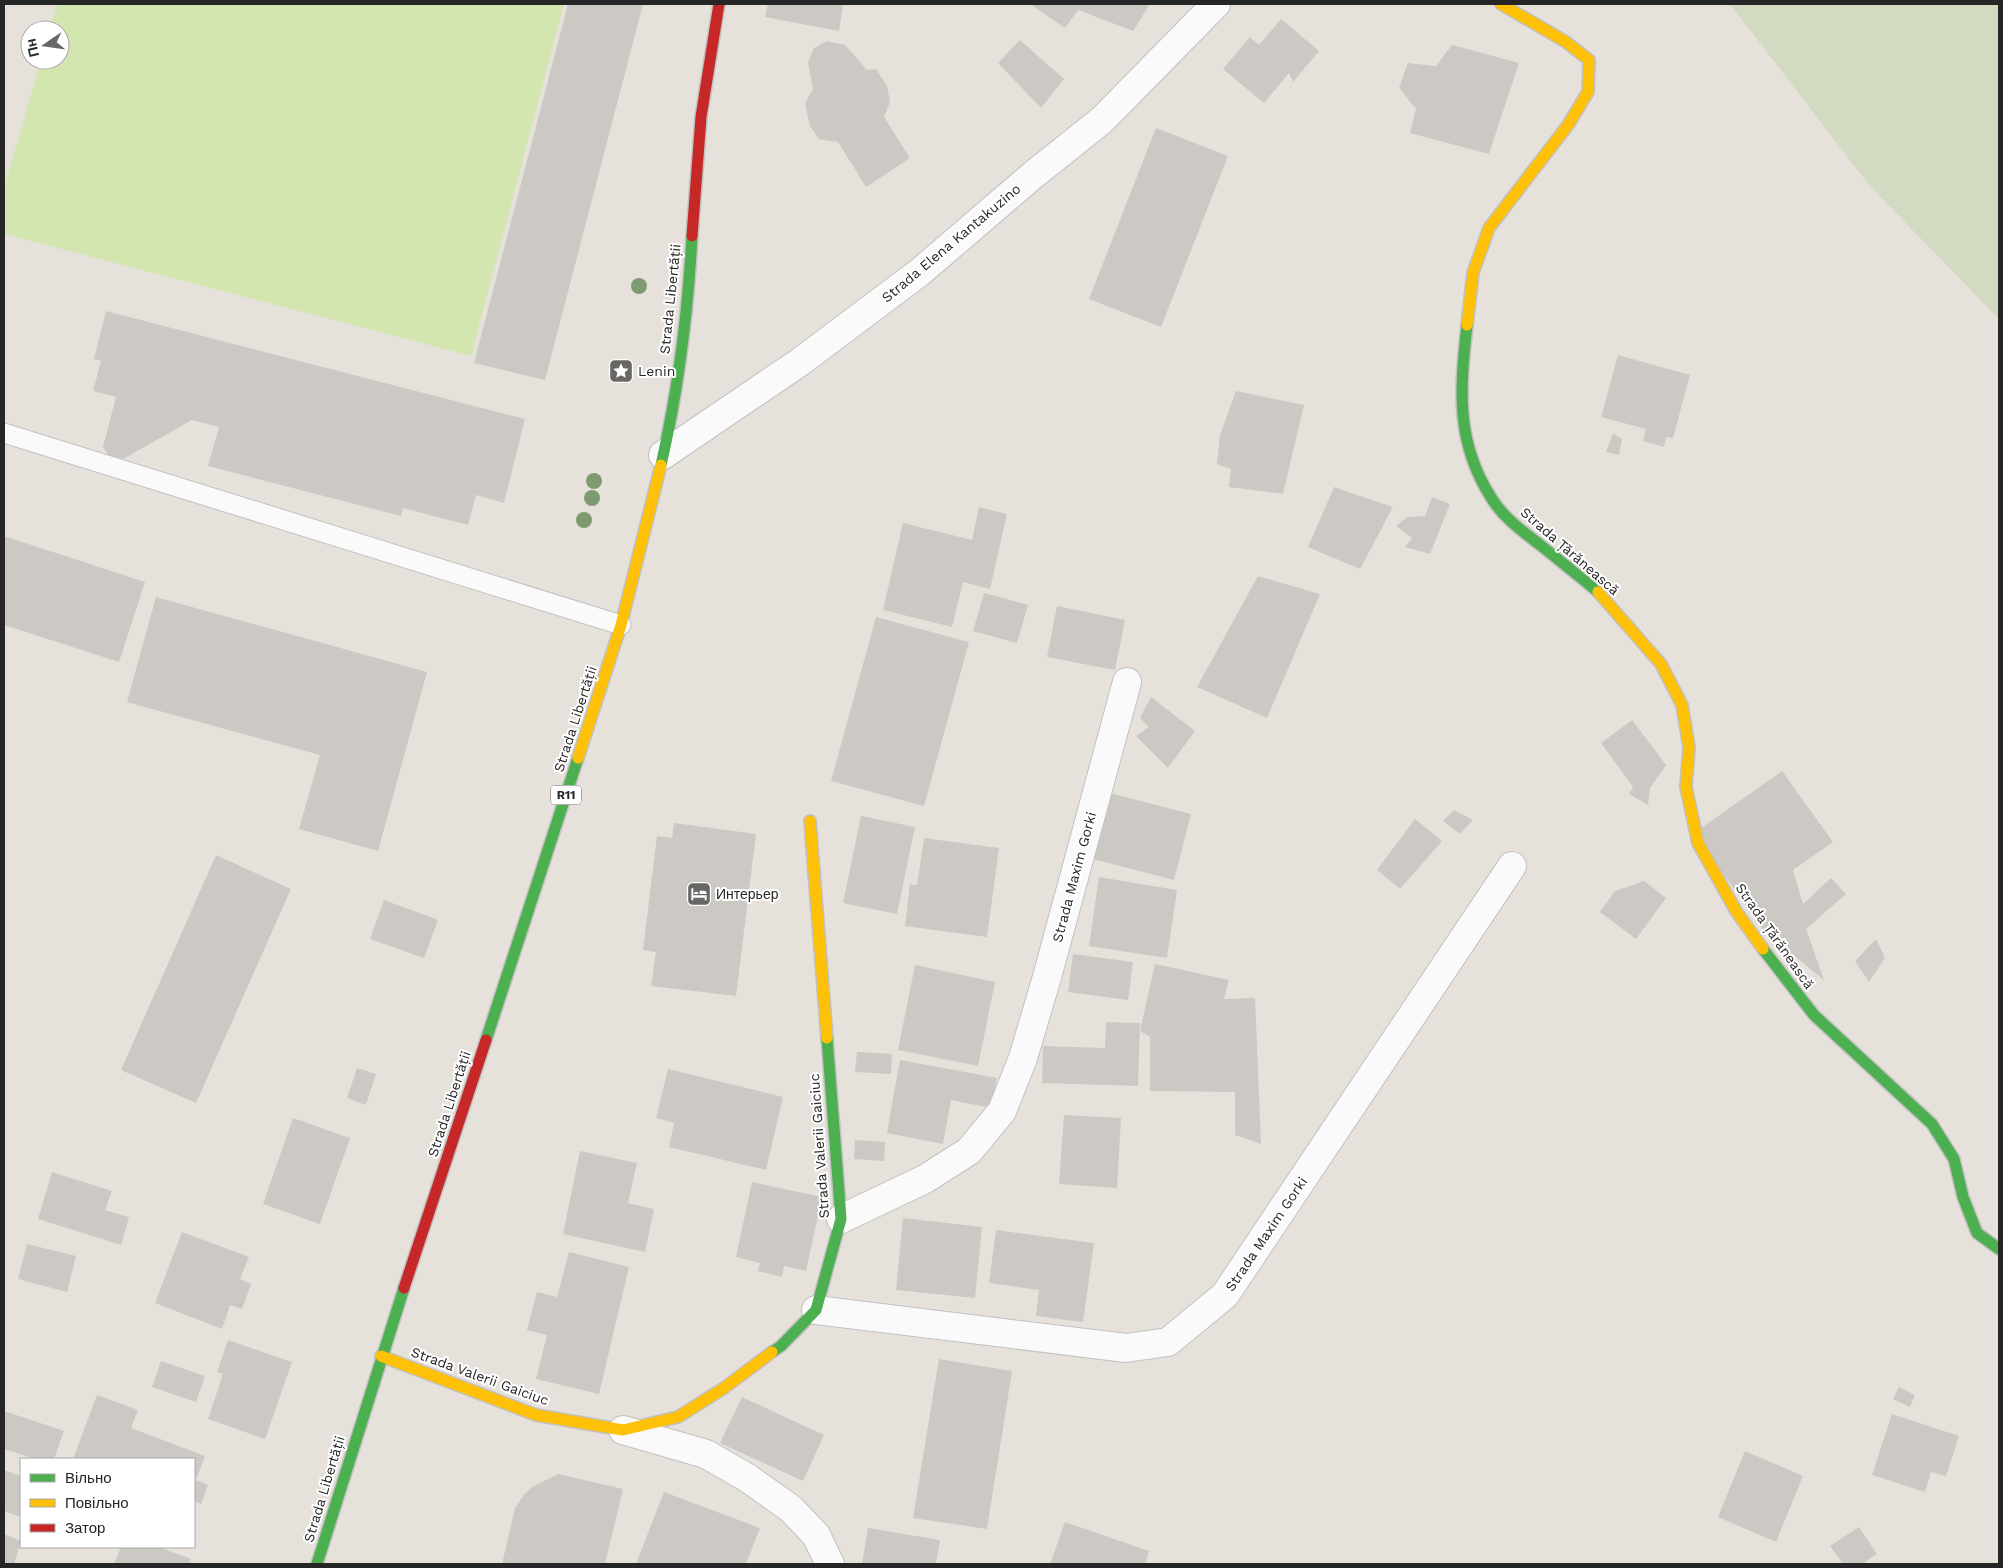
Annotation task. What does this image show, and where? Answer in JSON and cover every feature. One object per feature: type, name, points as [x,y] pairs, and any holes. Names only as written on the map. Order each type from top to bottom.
[{"type":"street","name":"Strada Libertății","points":[[317,1564],[381,1356],[621,625],[663,455],[689,284],[694,189],[701,117],[719,4]]},
{"type":"street","name":"Strada Elena Kantakuzino","points":[[663,455],[800,362],[920,272],[1033,175],[1102,120],[1216,4]]},
{"type":"street","name":"Strada Țărănească","points":[[1501,4],[1566,42],[1589,60],[1588,92],[1568,125],[1489,228],[1473,272],[1462,378],[1463,423],[1472,460],[1492,500],[1513,523],[1601,594],[1661,664],[1682,705],[1689,747],[1686,787],[1698,844],[1736,911],[1775,966],[1814,1015],[1932,1124],[1954,1160],[1963,1197],[1977,1233],[1999,1249]]},
{"type":"street","name":"Strada Maxim Gorki","points":[[841,1219],[925,1179],[969,1151],[1002,1111],[1023,1058],[1047,976],[1127,682]]},
{"type":"street","name":"Strada Valerii Gaiciuc","points":[[381,1356],[536,1415],[623,1430],[678,1417],[724,1388],[781,1346],[816,1310],[841,1219],[810,821]]},
{"type":"street","name":"Strada Maxim Gorki","points":[[816,1310],[1126,1348],[1168,1342],[1225,1295],[1512,866]]},
{"type":"street","points":[[623,1430],[706,1454],[746,1477],[790,1508],[816,1535],[830,1564]]},
{"type":"lane","points":[[4,433],[621,625]]},
{"type":"green space","points":[[57,4],[564,4],[471,356],[4,234],[4,188],[38,70],[70,70],[70,20],[52,20]]},
{"type":"green space","points":[[1730,4],[1999,4],[1999,319],[1869,185]]},
{"type":"building","points":[[568,4],[643,4],[545,380],[474,363]]},
{"type":"building","points":[[768,4],[843,4],[839,31],[765,17]]},
{"type":"building","points":[[1030,4],[1150,4],[1133,31],[1078,10],[1065,28]]},
{"type":"building","points":[[1281,19],[1319,51],[1293,82],[1289,73],[1264,103],[1223,69],[1250,37],[1259,45]]},
{"type":"building","points":[[1020,40],[1064,79],[1041,108],[998,63]]},
{"type":"building","points":[[827,41],[845,45],[867,70],[876,69],[887,86],[890,102],[884,117],[910,158],[866,187],[838,142],[819,139],[810,126],[805,103],[813,89],[808,62],[814,48]]},
{"type":"building","points":[[1452,45],[1519,63],[1489,154],[1410,133],[1416,109],[1399,88],[1408,63],[1436,66]]},
{"type":"building","points":[[1156,128],[1228,156],[1161,327],[1089,299]]},
{"type":"building","points":[[106,311],[525,419],[504,503],[476,495],[468,525],[403,508],[401,516],[208,466],[219,427],[192,420],[123,459],[109,456],[103,447],[116,397],[93,391],[101,361],[94,359]]},
{"type":"building","points":[[1618,355],[1690,375],[1673,438],[1666,437],[1664,447],[1643,441],[1646,429],[1601,417]]},
{"type":"building","points":[[1236,391],[1304,405],[1283,494],[1229,487],[1231,469],[1217,464],[1220,435]]},
{"type":"building","points":[[1613,433],[1622,439],[1619,455],[1606,452]]},
{"type":"building","points":[[1334,487],[1393,507],[1360,569],[1308,547]]},
{"type":"building","points":[[1432,497],[1450,504],[1430,554],[1405,547],[1412,538],[1396,526],[1407,517],[1425,516]]},
{"type":"building","points":[[979,507],[1007,514],[990,589],[963,582],[952,627],[883,610],[903,523],[972,540]]},
{"type":"building","points":[[4,536],[145,582],[119,662],[4,625]]},
{"type":"building","points":[[1258,576],[1320,594],[1267,718],[1197,687]]},
{"type":"building","points":[[984,593],[1028,605],[1017,643],[973,631]]},
{"type":"building","points":[[156,597],[427,672],[378,851],[299,829],[320,755],[127,702]]},
{"type":"building","points":[[1057,606],[1125,620],[1115,670],[1047,657]]},
{"type":"building","points":[[876,617],[969,642],[924,806],[831,781]]},
{"type":"building","points":[[1151,697],[1195,731],[1168,768],[1136,736],[1149,727],[1140,718]]},
{"type":"building","points":[[1632,720],[1666,765],[1650,788],[1648,805],[1629,794],[1633,787],[1601,743]]},
{"type":"building","points":[[1782,771],[1833,842],[1793,870],[1803,904],[1831,878],[1846,894],[1806,929],[1824,980],[1793,955],[1785,960],[1694,833]]},
{"type":"building","points":[[1106,792],[1191,814],[1174,880],[1089,858]]},
{"type":"building","points":[[1454,810],[1473,820],[1460,834],[1443,821]]},
{"type":"building","points":[[861,816],[915,827],[897,914],[843,903]]},
{"type":"building","points":[[1415,819],[1442,841],[1400,889],[1377,870]]},
{"type":"building","name":"Интерьер","points":[[674,823],[756,834],[736,996],[651,986],[656,952],[643,950],[657,836],[672,838]]},
{"type":"building","points":[[924,838],[999,848],[987,937],[905,926],[910,884],[917,885]]},
{"type":"building","points":[[216,855],[291,889],[196,1103],[121,1070]]},
{"type":"building","points":[[1099,877],[1177,890],[1167,958],[1089,946]]},
{"type":"building","points":[[1644,881],[1666,898],[1636,939],[1600,912],[1615,891]]},
{"type":"building","points":[[384,900],[438,920],[424,958],[370,939]]},
{"type":"building","points":[[1876,939],[1885,958],[1869,982],[1855,961]]},
{"type":"building","points":[[1073,954],[1133,962],[1128,1000],[1068,992]]},
{"type":"building","points":[[1155,964],[1229,980],[1224,999],[1255,998],[1261,1144],[1235,1135],[1235,1092],[1150,1091],[1150,1037],[1140,1031]]},
{"type":"building","points":[[915,965],[995,982],[978,1066],[898,1050]]},
{"type":"building","points":[[1106,1022],[1140,1023],[1138,1086],[1042,1083],[1043,1046],[1105,1048]]},
{"type":"building","points":[[857,1052],[892,1054],[891,1074],[855,1072]]},
{"type":"building","points":[[900,1060],[997,1078],[991,1108],[951,1100],[943,1144],[887,1133]]},
{"type":"building","points":[[357,1068],[376,1074],[366,1105],[347,1098]]},
{"type":"building","points":[[668,1069],[783,1097],[766,1170],[669,1147],[674,1123],[656,1118]]},
{"type":"building","points":[[1064,1115],[1121,1118],[1117,1188],[1059,1184]]},
{"type":"building","points":[[293,1118],[350,1138],[320,1224],[263,1204]]},
{"type":"building","points":[[855,1140],[885,1142],[884,1161],[854,1159]]},
{"type":"building","points":[[580,1151],[637,1163],[628,1203],[654,1209],[645,1252],[563,1234]]},
{"type":"building","points":[[52,1172],[112,1191],[105,1210],[129,1217],[121,1245],[38,1219]]},
{"type":"building","points":[[752,1182],[822,1197],[806,1271],[784,1266],[782,1277],[758,1271],[760,1263],[736,1257]]},
{"type":"building","points":[[903,1218],[982,1227],[975,1298],[896,1290]]},
{"type":"building","points":[[996,1230],[1094,1243],[1083,1322],[1036,1316],[1039,1290],[989,1283]]},
{"type":"building","points":[[182,1232],[249,1257],[240,1279],[251,1284],[242,1309],[230,1305],[222,1329],[155,1303]]},
{"type":"building","points":[[27,1244],[76,1256],[67,1292],[18,1279]]},
{"type":"building","points":[[569,1252],[629,1267],[599,1394],[536,1379],[547,1335],[527,1330],[537,1292],[557,1297]]},
{"type":"building","points":[[228,1340],[292,1362],[265,1439],[208,1419],[223,1374],[217,1372]]},
{"type":"building","points":[[939,1359],[1012,1371],[987,1529],[913,1518]]},
{"type":"building","points":[[161,1361],[205,1376],[196,1402],[152,1387]]},
{"type":"building","points":[[1899,1387],[1915,1395],[1910,1407],[1893,1399]]},
{"type":"building","points":[[97,1395],[138,1410],[131,1428],[205,1456],[196,1480],[208,1485],[201,1504],[195,1501],[195,1458],[73,1458]]},
{"type":"building","points":[[742,1397],[824,1435],[803,1481],[720,1443]]},
{"type":"building","points":[[4,1411],[64,1431],[54,1458],[33,1458],[4,1449]]},
{"type":"building","points":[[1892,1414],[1959,1436],[1946,1476],[1931,1472],[1925,1492],[1872,1475]]},
{"type":"building","points":[[1745,1451],[1803,1476],[1776,1542],[1718,1517]]},
{"type":"building","points":[[4,1470],[20,1476],[20,1517],[4,1511]]},
{"type":"building","points":[[558,1474],[623,1489],[605,1564],[502,1564],[515,1508],[532,1487]]},
{"type":"building","points":[[664,1492],[760,1528],[746,1564],[636,1564]]},
{"type":"building","points":[[1065,1522],[1149,1551],[1145,1564],[1050,1564]]},
{"type":"building","points":[[1859,1527],[1877,1554],[1862,1564],[1843,1564],[1830,1546]]},
{"type":"building","points":[[868,1528],[940,1540],[936,1564],[862,1564]]},
{"type":"building","points":[[4,1534],[20,1541],[20,1544],[14,1564],[4,1564]]},
{"type":"building","points":[[121,1548],[161,1548],[191,1559],[189,1564],[114,1564]]},
{"type":"traffic: fast","points":[[661,465],[681,351],[692,236]]},
{"type":"traffic: fast","points":[[1467,325],[1462,393],[1463,415],[1471,457],[1480,478],[1496,506],[1507,518],[1598,592]]},
{"type":"traffic: fast","points":[[486,1040],[578,758]]},
{"type":"traffic: fast","points":[[1763,949],[1814,1015],[1932,1124],[1954,1159],[1963,1197],[1977,1233],[1999,1249]]},
{"type":"traffic: fast","points":[[772,1352],[781,1346],[816,1310],[841,1219],[827,1038]]},
{"type":"traffic: fast","points":[[317,1564],[404,1288]]},
{"type":"traffic: slow","points":[[1467,325],[1473,273],[1489,228],[1568,125],[1588,92],[1589,60],[1566,42],[1501,4]]},
{"type":"traffic: slow","points":[[578,758],[621,625],[661,465]]},
{"type":"traffic: slow","points":[[1598,592],[1661,664],[1682,705],[1689,747],[1686,787],[1698,843],[1736,911],[1763,949]]},
{"type":"traffic: slow","points":[[810,821],[827,1038]]},
{"type":"traffic: slow","points":[[381,1356],[536,1415],[623,1430],[678,1417],[724,1388],[772,1352]]},
{"type":"traffic: jam","points":[[692,236],[701,117],[719,4]]},
{"type":"traffic: jam","points":[[404,1288],[486,1040]]},
{"type":"place","name":"Lenin","points":[[621,371]]},
{"type":"place","name":"Интерьер","points":[[699,894]]}]
